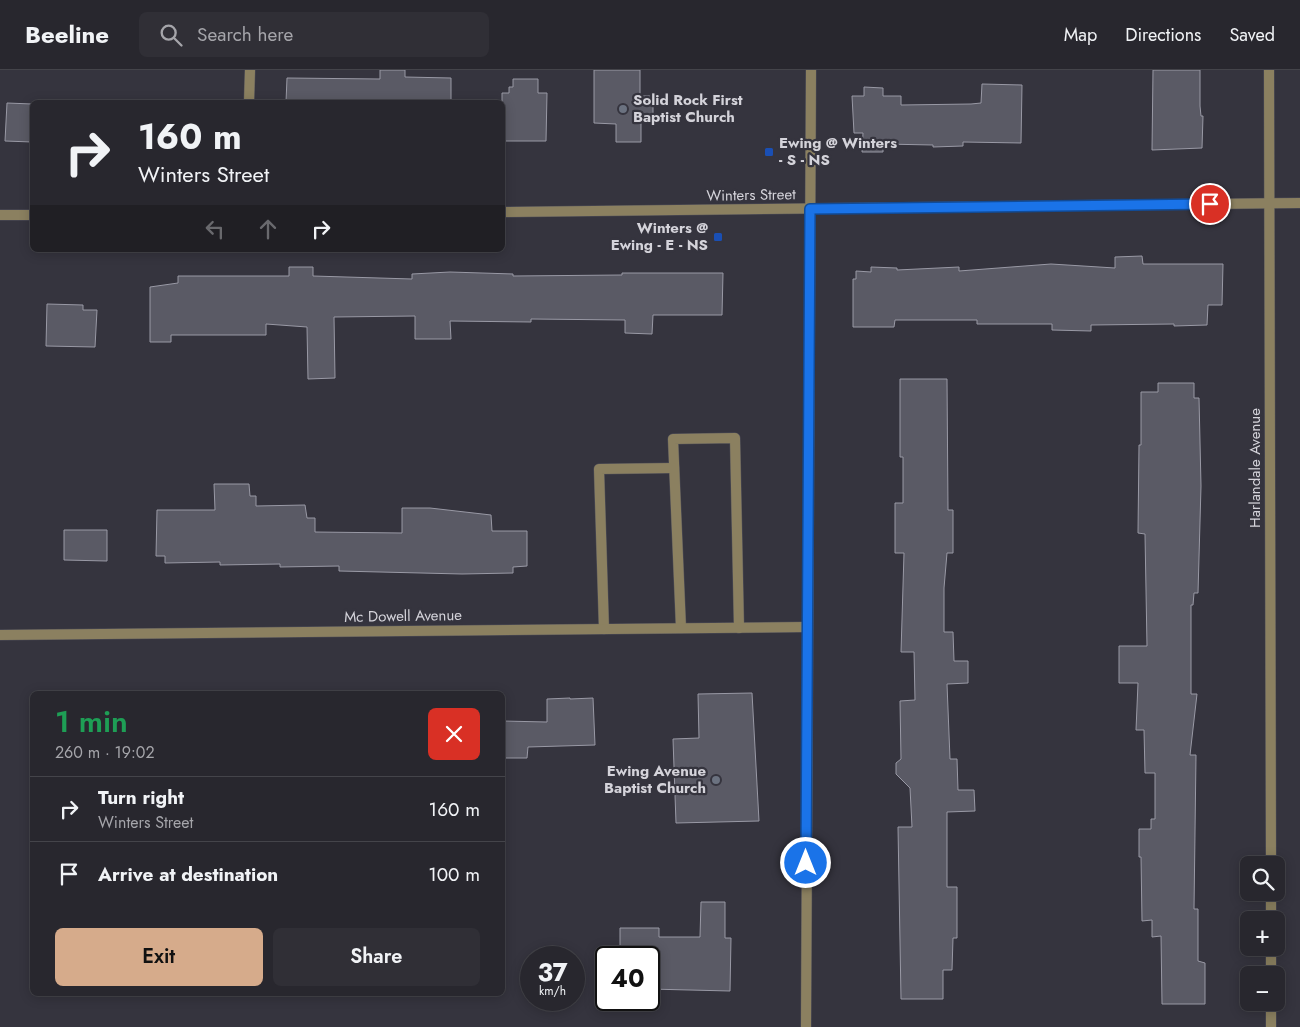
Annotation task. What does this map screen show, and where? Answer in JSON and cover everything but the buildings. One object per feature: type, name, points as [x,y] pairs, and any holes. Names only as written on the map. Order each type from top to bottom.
[{"type":"street","points":[[249,100],[250,70]]},
{"type":"street","points":[[806,1027],[811,70]]},
{"type":"street","name":"Harlandale Avenue","points":[[1269,70],[1271,856]]},
{"type":"street","name":"Winters Street","points":[[505,212],[1300,203]]},
{"type":"street","points":[[0,215],[30,215]]},
{"type":"street","points":[[681,628],[673,439],[735,438],[739,628]]},
{"type":"street","points":[[604,629],[599,469],[674,468]]},
{"type":"street","name":"Mc Dowell Avenue","points":[[0,635],[807,627]]},
{"type":"street","points":[[1271,1011],[1271,1027]]},
{"type":"place","name":"Solid Rock First Baptist Church","points":[[623,109]]},
{"type":"place","name":"Ewing @ Winters - S - NS","points":[[769,152]]},
{"type":"place","name":"Winters @ Ewing - E - NS","points":[[718,237]]},
{"type":"place","name":"Ewing Avenue Baptist Church","points":[[716,780]]},
{"type":"route","points":[[806,863],[810,209],[1210,204]]}]
